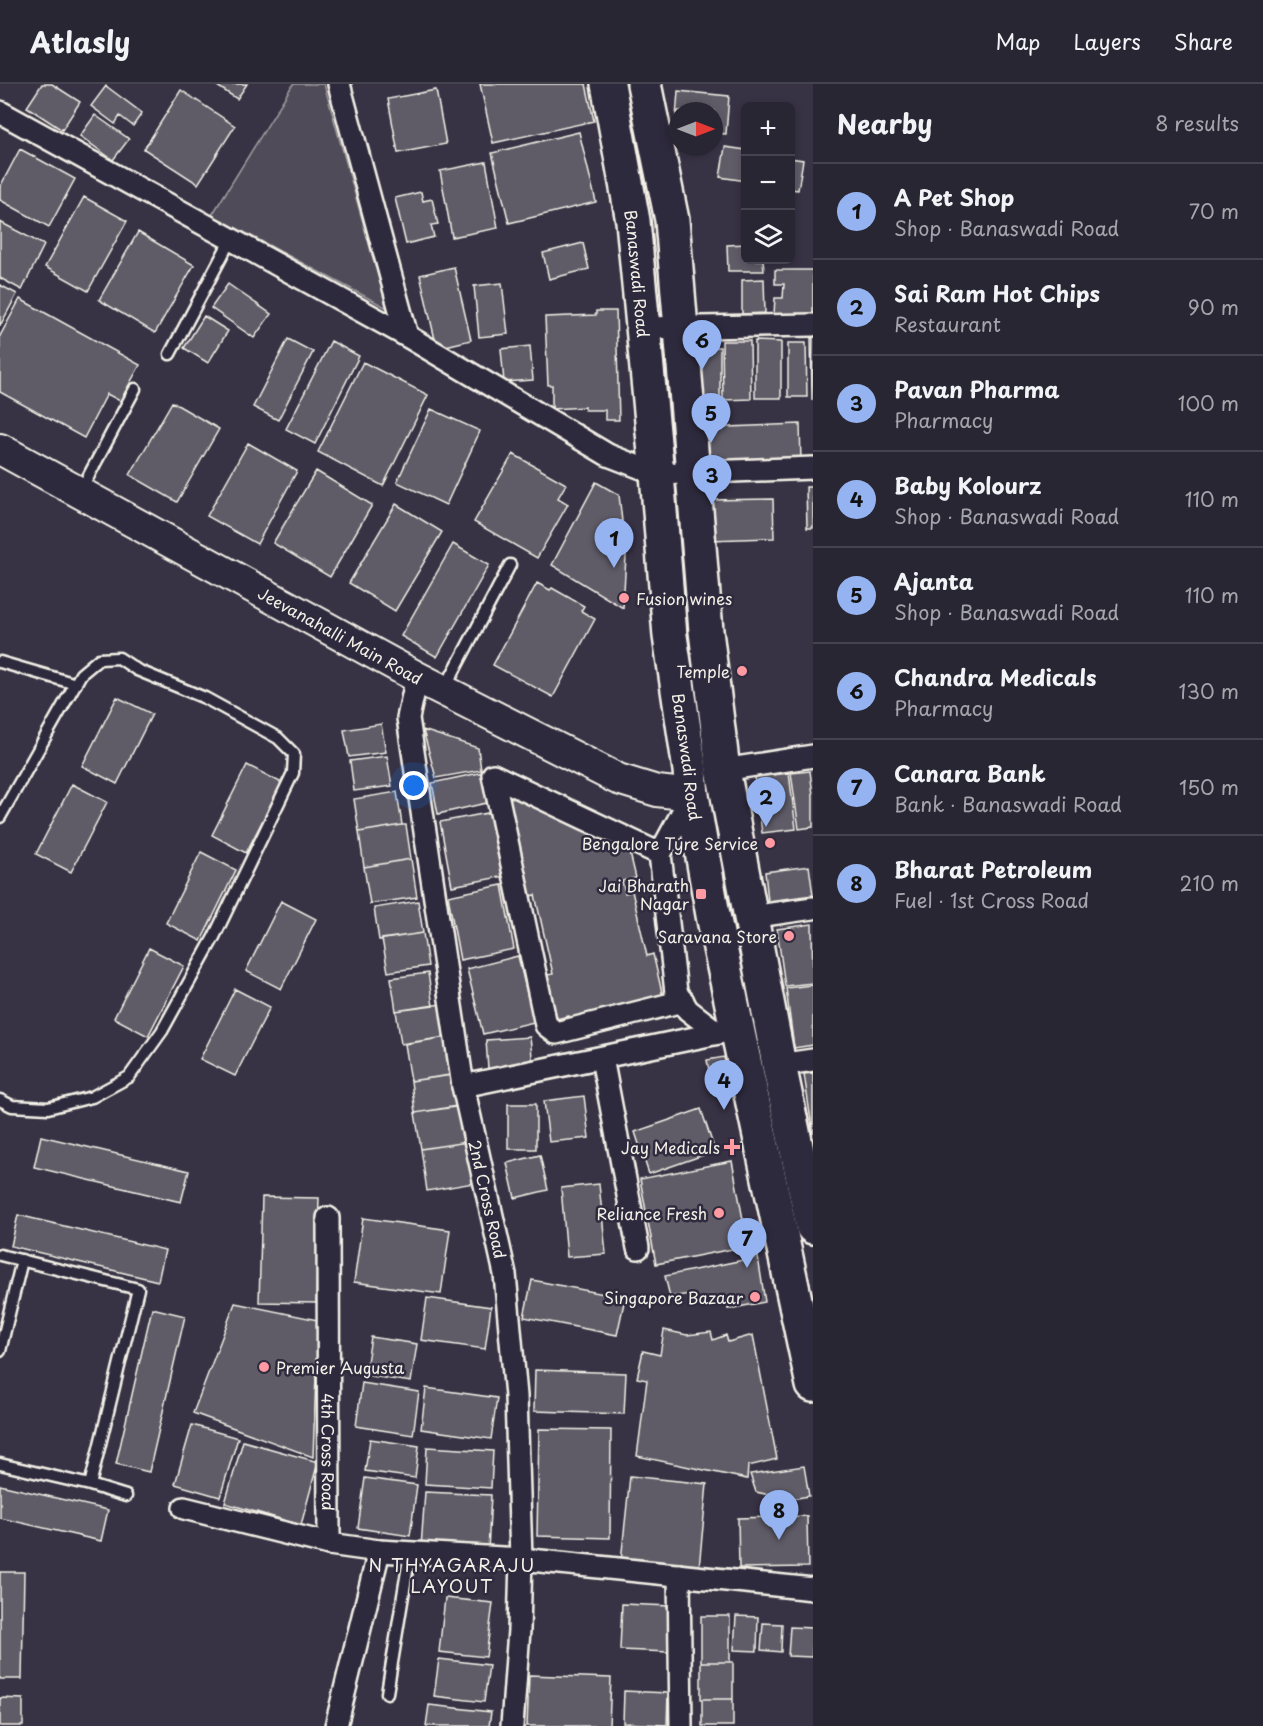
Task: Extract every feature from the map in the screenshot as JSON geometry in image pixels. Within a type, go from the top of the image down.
[{"type":"main road","name":"Banaswadi Road","points":[[608,84],[633,221],[670,636],[692,795],[713,915],[728,1031],[813,1385]]},
{"type":"main road","name":"Banaswadi Road","points":[[644,84],[672,220],[706,631],[723,770],[779,1065],[812,1220]]},
{"type":"street","points":[[339,84],[407,336]]},
{"type":"street","points":[[0,112],[407,336],[608,455],[657,474],[813,468]]},
{"type":"street","points":[[643,328],[813,325]]},
{"type":"street","name":"Jeevanahalli Main Road","points":[[0,449],[417,676],[618,779],[657,791],[692,795]]},
{"type":"street","name":"2nd Cross Road","points":[[417,676],[408,718],[464,1086],[505,1274],[516,1396],[521,1559],[519,1630],[512,1726]]},
{"type":"street","points":[[723,770],[813,756]]},
{"type":"street","points":[[660,854],[493,775],[546,1025],[556,1033],[683,1001]]},
{"type":"street","points":[[692,795],[660,854],[676,992],[688,1010],[728,1031]]},
{"type":"street","points":[[750,917],[813,908]]},
{"type":"street","points":[[464,1086],[728,1031]]},
{"type":"street","points":[[602,1058],[638,1248]]},
{"type":"street","points":[[779,1065],[813,1060]]},
{"type":"street","name":"4th Cross Road","points":[[328,1218],[329,1544]]},
{"type":"street","points":[[184,1508],[329,1544],[379,1551],[521,1559],[813,1589]]},
{"type":"street","points":[[336,1726],[379,1551]]},
{"type":"street","points":[[679,1575],[681,1726]]},
{"type":"lane","points":[[170,354],[231,239]]},
{"type":"lane","points":[[80,492],[135,389]]},
{"type":"lane","points":[[444,690],[510,565]]},
{"type":"lane","points":[[0,817],[81,674],[99,659],[119,658],[137,670],[205,698],[278,738],[294,754],[293,773],[214,937],[162,1031],[129,1077],[92,1097],[48,1108],[12,1106],[0,1100]]},
{"type":"lane","points":[[0,663],[76,684]]},
{"type":"lane","points":[[0,1255],[138,1289],[90,1485]]},
{"type":"lane","points":[[0,1351],[22,1260]]},
{"type":"lane","points":[[0,1464],[90,1485],[126,1496]]},
{"type":"lane","points":[[387,1693],[410,1553]]},
{"type":"shaded area","points":[[293,84],[324,84],[387,308],[212,215]]},
{"type":"building","points":[[42,84],[52,84],[80,102],[62,130],[27,107]]},
{"type":"building","points":[[214,84],[247,84],[237,99]]},
{"type":"building","points":[[480,84],[586,84],[594,121],[493,143]]},
{"type":"building","points":[[106,86],[142,113],[133,126],[120,116],[115,124],[91,106]]},
{"type":"building","points":[[181,90],[235,126],[198,184],[144,149]]},
{"type":"building","points":[[436,90],[446,144],[398,153],[388,99]]},
{"type":"building","points":[[678,91],[729,96],[726,134],[723,134],[723,102],[677,102]]},
{"type":"building","points":[[95,115],[129,139],[113,160],[80,136]]},
{"type":"building","points":[[579,132],[596,202],[509,223],[492,153]]},
{"type":"building","points":[[725,147],[741,149],[741,180],[720,177]]},
{"type":"building","points":[[20,149],[75,179],[49,227],[0,200],[0,187]]},
{"type":"building","points":[[795,159],[803,160],[798,190],[795,190]]},
{"type":"building","points":[[486,162],[498,228],[452,237],[440,171]]},
{"type":"building","points":[[421,192],[423,201],[432,199],[438,224],[431,225],[434,237],[406,244],[395,198]]},
{"type":"building","points":[[84,197],[127,221],[88,291],[45,267]]},
{"type":"building","points":[[0,222],[44,245],[22,290],[0,278]]},
{"type":"building","points":[[138,232],[194,265],[155,333],[99,300]]},
{"type":"building","points":[[583,243],[589,269],[549,279],[543,253]]},
{"type":"building","points":[[741,244],[741,264],[763,264],[764,271],[728,271],[727,245]]},
{"type":"building","points":[[454,267],[471,340],[437,348],[420,275]]},
{"type":"building","points":[[775,270],[813,270],[813,314],[774,314],[775,298],[783,298],[784,284],[775,284]]},
{"type":"building","points":[[764,279],[765,313],[742,314],[742,280]]},
{"type":"building","points":[[502,283],[508,334],[479,337],[474,286]]},
{"type":"building","points":[[228,284],[271,314],[254,338],[211,308]]},
{"type":"building","points":[[0,285],[17,294],[0,326]]},
{"type":"building","points":[[20,299],[140,365],[120,401],[107,394],[84,438],[0,392],[0,336]]},
{"type":"building","points":[[596,311],[616,311],[619,420],[605,420],[605,410],[585,410],[585,407],[552,409],[552,385],[548,385],[545,317],[596,315]]},
{"type":"building","points":[[204,316],[228,331],[208,363],[184,348]]},
{"type":"building","points":[[811,338],[813,338],[812,400]]},
{"type":"building","points":[[288,339],[313,352],[278,420],[253,407]]},
{"type":"building","points":[[331,341],[359,356],[315,444],[286,429]]},
{"type":"building","points":[[722,341],[750,341],[751,399],[723,400]]},
{"type":"building","points":[[755,341],[781,342],[781,398],[755,398]]},
{"type":"building","points":[[788,343],[806,343],[807,397],[788,397]]},
{"type":"building","points":[[530,346],[533,380],[504,382],[501,349]]},
{"type":"building","points":[[699,347],[720,347],[720,405],[699,405]]},
{"type":"building","points":[[363,362],[428,395],[383,486],[318,452]]},
{"type":"building","points":[[172,402],[219,429],[177,502],[130,475]]},
{"type":"building","points":[[431,409],[480,431],[446,505],[397,482]]},
{"type":"building","points":[[800,424],[801,462],[704,466],[703,428]]},
{"type":"building","points":[[248,443],[297,471],[257,544],[207,516]]},
{"type":"building","points":[[513,454],[566,484],[558,498],[568,504],[537,558],[474,522]]},
{"type":"building","points":[[316,471],[372,505],[330,577],[273,543]]},
{"type":"building","points":[[596,482],[619,495],[626,556],[623,608],[552,565]]},
{"type":"building","points":[[806,487],[813,487],[813,528],[807,528]]},
{"type":"building","points":[[773,499],[774,538],[710,540],[708,500]]},
{"type":"building","points":[[396,504],[442,532],[395,611],[349,583]]},
{"type":"building","points":[[453,544],[489,565],[437,657],[401,636]]},
{"type":"building","points":[[537,583],[550,590],[552,588],[584,606],[581,611],[595,619],[553,697],[493,665]]},
{"type":"building","points":[[117,697],[152,714],[117,784],[82,766]]},
{"type":"building","points":[[381,724],[386,752],[349,757],[344,730]]},
{"type":"building","points":[[423,730],[478,748],[481,770],[436,778]]},
{"type":"building","points":[[387,756],[392,786],[354,791],[350,761]]},
{"type":"building","points":[[247,765],[282,783],[246,853],[212,835]]},
{"type":"building","points":[[810,771],[813,827],[799,829],[791,773]]},
{"type":"building","points":[[484,772],[491,802],[438,814],[432,783]]},
{"type":"building","points":[[789,773],[796,829],[762,833],[755,777]]},
{"type":"building","points":[[72,784],[107,802],[71,872],[36,854]]},
{"type":"building","points":[[397,792],[402,825],[359,832],[354,799]]},
{"type":"building","points":[[513,793],[630,853],[636,878],[622,881],[625,893],[632,891],[647,956],[653,954],[664,1001],[571,1022],[569,1016],[552,1020],[542,976],[553,974],[535,895],[525,897],[502,795]]},
{"type":"building","points":[[493,812],[505,876],[452,886],[440,822]]},
{"type":"building","points":[[406,825],[411,859],[364,867],[359,832]]},
{"type":"building","points":[[201,852],[236,870],[201,941],[166,923]]},
{"type":"building","points":[[411,859],[417,897],[370,904],[364,867]]},
{"type":"building","points":[[809,866],[813,895],[768,901],[765,872]]},
{"type":"building","points":[[502,885],[514,949],[460,960],[448,896]]},
{"type":"building","points":[[281,901],[316,919],[281,989],[246,971]]},
{"type":"building","points":[[418,901],[423,933],[379,940],[374,908]]},
{"type":"building","points":[[812,924],[813,983],[785,986],[777,929]]},
{"type":"building","points":[[423,933],[428,966],[388,972],[382,939]]},
{"type":"building","points":[[149,948],[184,966],[148,1036],[114,1018]]},
{"type":"building","points":[[518,956],[534,1022],[483,1034],[467,969]]},
{"type":"building","points":[[428,973],[433,1006],[396,1011],[391,978]]},
{"type":"building","points":[[813,985],[813,1045],[794,1048],[786,988]]},
{"type":"building","points":[[235,989],[270,1007],[235,1076],[200,1059]]},
{"type":"building","points":[[441,1004],[446,1037],[401,1044],[396,1011]]},
{"type":"building","points":[[447,1037],[452,1075],[411,1081],[405,1044]]},
{"type":"building","points":[[530,1037],[533,1066],[488,1069],[486,1040]]},
{"type":"building","points":[[724,1057],[730,1088],[713,1091],[707,1060]]},
{"type":"building","points":[[813,1073],[813,1134],[804,1074]]},
{"type":"building","points":[[456,1074],[461,1106],[415,1113],[411,1081]]},
{"type":"building","points":[[584,1096],[589,1138],[549,1142],[544,1101]]},
{"type":"building","points":[[508,1104],[536,1104],[536,1149],[508,1149]]},
{"type":"building","points":[[462,1105],[467,1142],[421,1149],[415,1113]]},
{"type":"building","points":[[701,1109],[715,1151],[649,1174],[635,1132]]},
{"type":"building","points":[[41,1136],[189,1171],[181,1202],[34,1167]]},
{"type":"building","points":[[467,1142],[474,1183],[427,1191],[421,1149]]},
{"type":"building","points":[[540,1155],[548,1190],[515,1198],[507,1163]]},
{"type":"building","points":[[732,1161],[748,1246],[656,1264],[640,1179]]},
{"type":"building","points":[[599,1184],[606,1254],[567,1257],[561,1188]]},
{"type":"building","points":[[262,1197],[319,1198],[316,1303],[259,1302]]},
{"type":"building","points":[[18,1215],[165,1250],[158,1281],[11,1246]]},
{"type":"building","points":[[363,1218],[450,1230],[441,1294],[354,1282]]},
{"type":"building","points":[[758,1257],[765,1302],[728,1309],[727,1303],[707,1308],[703,1299],[692,1301],[690,1294],[670,1297],[665,1276]]},
{"type":"building","points":[[532,1280],[625,1298],[617,1335],[524,1317]]},
{"type":"building","points":[[427,1298],[491,1307],[485,1349],[421,1340]]},
{"type":"building","name":"Premier Augusta","points":[[235,1303],[318,1320],[313,1457],[193,1413]]},
{"type":"building","points":[[152,1308],[185,1316],[149,1472],[116,1464]]},
{"type":"building","points":[[664,1330],[687,1335],[711,1332],[713,1340],[726,1335],[728,1342],[753,1335],[777,1459],[748,1466],[747,1479],[637,1456],[647,1380],[637,1378],[643,1351],[660,1355]]},
{"type":"building","points":[[371,1337],[417,1344],[411,1382],[365,1375]]},
{"type":"building","points":[[535,1370],[626,1373],[624,1414],[534,1411]]},
{"type":"building","points":[[362,1383],[419,1392],[413,1435],[356,1426]]},
{"type":"building","points":[[426,1388],[497,1398],[491,1439],[421,1429]]},
{"type":"building","points":[[192,1425],[238,1438],[220,1497],[175,1484]]},
{"type":"building","points":[[539,1429],[611,1430],[610,1538],[537,1536]]},
{"type":"building","points":[[370,1439],[419,1446],[415,1478],[365,1471]]},
{"type":"building","points":[[243,1441],[318,1462],[301,1525],[225,1503]]},
{"type":"building","points":[[427,1447],[493,1451],[491,1488],[425,1484]]},
{"type":"building","points":[[804,1466],[809,1496],[787,1500],[785,1494],[774,1496],[756,1492],[750,1474]]},
{"type":"building","points":[[630,1476],[707,1484],[699,1568],[621,1561]]},
{"type":"building","points":[[365,1478],[417,1485],[410,1536],[358,1528]]},
{"type":"building","points":[[0,1485],[108,1510],[101,1541],[0,1518]]},
{"type":"building","points":[[425,1492],[491,1495],[488,1551],[421,1547]]},
{"type":"building","points":[[807,1516],[808,1567],[739,1568],[738,1518]]},
{"type":"building","points":[[0,1572],[24,1572],[22,1679],[0,1679]]},
{"type":"building","points":[[445,1598],[493,1603],[486,1657],[439,1652]]},
{"type":"building","points":[[622,1604],[671,1606],[669,1652],[620,1650]]},
{"type":"building","points":[[701,1616],[730,1616],[730,1662],[701,1662]]},
{"type":"building","points":[[736,1616],[758,1617],[757,1651],[734,1650]]},
{"type":"building","points":[[763,1623],[782,1624],[781,1652],[761,1650]]},
{"type":"building","points":[[790,1627],[813,1628],[812,1657],[788,1656]]},
{"type":"building","points":[[439,1659],[489,1665],[484,1702],[434,1696]]},
{"type":"building","points":[[701,1662],[733,1662],[733,1699],[701,1699]]},
{"type":"building","points":[[529,1675],[611,1678],[609,1726],[527,1726]]},
{"type":"building","points":[[624,1691],[668,1693],[667,1726],[623,1723]]},
{"type":"building","points":[[0,1698],[23,1699],[23,1726],[0,1726]]},
{"type":"building","points":[[702,1699],[733,1699],[733,1726],[702,1726]]},
{"type":"building","points":[[429,1705],[491,1712],[489,1726],[426,1726]]},
{"type":"building","points":[[623,1723],[666,1725],[666,1726],[623,1726]]},
{"type":"place","name":"Chandra Medicals","points":[[702,370]]},
{"type":"place","name":"Ajanta","points":[[711,443]]},
{"type":"place","name":"Pavan Pharma","points":[[712,505]]},
{"type":"place","name":"A Pet Shop","points":[[614,568]]},
{"type":"place","name":"Fusion wines","points":[[624,598]]},
{"type":"place","name":"Temple","points":[[742,671]]},
{"type":"place","name":"Sai Ram Hot Chips","points":[[766,827]]},
{"type":"place","name":"Bengalore Tyre Service","points":[[770,843]]},
{"type":"place","name":"Jai Bharath Nagar","points":[[701,894]]},
{"type":"place","name":"Saravana Store","points":[[789,936]]},
{"type":"place","name":"Baby Kolourz","points":[[724,1110]]},
{"type":"place","name":"Jay Medicals","points":[[732,1147]]},
{"type":"place","name":"Reliance Fresh","points":[[719,1213]]},
{"type":"place","name":"Canara Bank","points":[[747,1268]]},
{"type":"place","name":"Singapore Bazaar","points":[[755,1297]]},
{"type":"place","name":"Premier Augusta","points":[[264,1367]]},
{"type":"place","name":"Bharat Petroleum","points":[[779,1540]]},
{"type":"district","name":"N THYAGARAJU LAYOUT","points":[[452,1574]]}]
